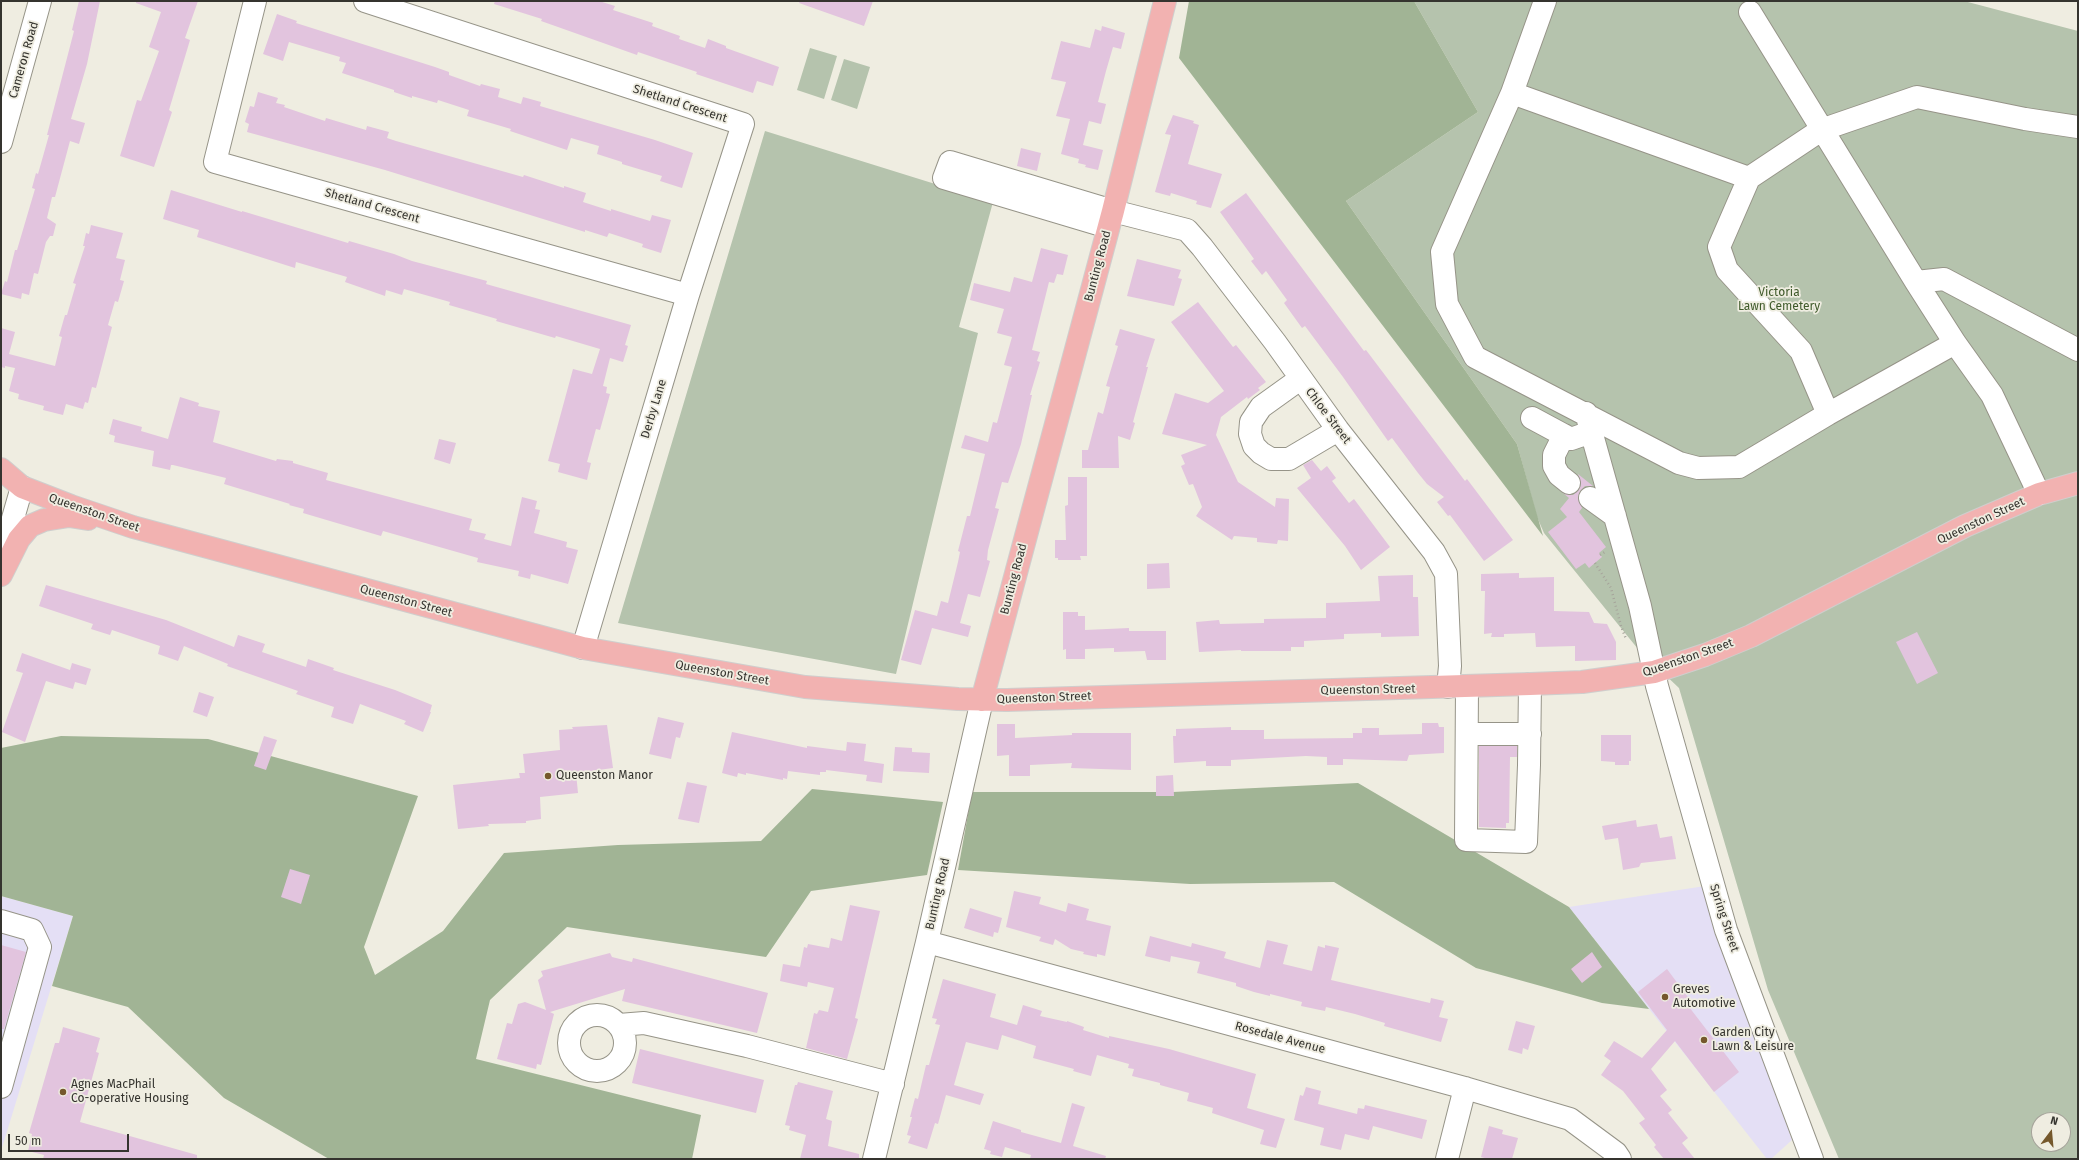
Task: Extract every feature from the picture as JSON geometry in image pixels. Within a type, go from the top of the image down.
[{"type":"main road","name":"Bunting Road","points":[[982,700],[1111,219],[1165,1]]},
{"type":"main road","name":"Queenston Street","points":[[1,469],[22,487],[72,506],[133,526],[583,648],[805,687],[982,700],[1458,687],[1582,682],[1654,672],[1705,655],[1751,636],[1965,526],[2039,494],[2078,483]]},
{"type":"main road","points":[[1,575],[19,539],[30,526],[44,520],[69,516],[133,526]]},
{"type":"street","name":"Cameron Road","points":[[1,142],[40,1]]},
{"type":"street","name":"Shetland Crescent","points":[[255,1],[215,162],[688,295]]},
{"type":"street","name":"Shetland Crescent","points":[[365,1],[743,124],[728,170]]},
{"type":"street","points":[[1545,1],[1512,93],[1442,252],[1447,304],[1475,357],[1589,423],[1679,463],[1698,468],[1739,467],[1828,414],[1955,343]]},
{"type":"street","points":[[1750,12],[1821,130],[1916,282],[1955,343],[1992,395],[2039,494]]},
{"type":"street","points":[[1512,93],[1749,178]]},
{"type":"street","points":[[1828,414],[1801,351],[1727,270],[1721,253],[1719,247],[1749,178],[1821,130],[1917,97],[2025,119],[2078,127]]},
{"type":"street","points":[[950,162],[1111,219],[944,178],[950,162]]},
{"type":"street","name":"Derby Lane","points":[[583,648],[688,295],[728,170]]},
{"type":"street","name":"Chloe Street","points":[[1111,219],[1187,230],[1202,247],[1270,336],[1338,430],[1434,552],[1446,574],[1450,666],[1458,687],[1467,734],[1466,840],[1526,842],[1530,734]]},
{"type":"street","points":[[1916,282],[1944,279],[2078,350]]},
{"type":"street","points":[[1300,379],[1261,407],[1251,422],[1250,434],[1254,446],[1261,453],[1271,459],[1289,459],[1338,430]]},
{"type":"street","points":[[1532,418],[1571,439],[1589,423]]},
{"type":"street","name":"Spring Street","points":[[1589,423],[1640,606],[1654,672],[1726,930],[1812,1159]]},
{"type":"street","points":[[1564,435],[1554,455],[1554,466],[1559,476],[1569,483]]},
{"type":"street","points":[[1,560],[22,487]]},
{"type":"street","points":[[1590,498],[1615,516]]},
{"type":"street","points":[[1467,734],[1530,734],[1530,684]]},
{"type":"street","name":"Bunting Road","points":[[874,1159],[927,942],[982,700]]},
{"type":"street","points":[[1,921],[32,930],[40,947],[1,1087]]},
{"type":"street","name":"Rosedale Avenue","points":[[927,942],[1465,1088],[1570,1119],[1616,1153],[1620,1159]]},
{"type":"street","points":[[619,1026],[644,1023],[747,1046],[893,1084]]},
{"type":"street","points":[[1447,1159],[1465,1088]]},
{"type":"path","points":[[1595,563],[1611,588],[1628,644]]},
{"type":"shaded area","points":[[1705,886],[1792,1140],[1771,1159],[1767,1159],[1569,907]]},
{"type":"shaded area","points":[[1,896],[73,916],[1,1151]]},
{"type":"green space","points":[[1189,1],[1414,1],[1478,112],[1346,201],[1517,444],[1543,536],[1179,58]]},
{"type":"green space","name":"Victoria Lawn Cemetery","points":[[1414,1],[1964,1],[2078,31],[2078,1159],[1839,1159],[1768,990],[1679,688],[1638,649],[1544,533],[1537,517],[1517,444],[1346,201],[1478,112]]},
{"type":"green space","points":[[810,48],[837,56],[824,99],[797,90]]},
{"type":"green space","points":[[844,59],[870,67],[857,109],[831,100]]},
{"type":"green space","points":[[765,131],[993,202],[959,327],[978,333],[896,674],[618,623]]},
{"type":"green space","points":[[61,736],[208,739],[418,796],[364,947],[375,975],[443,931],[504,853],[618,845],[761,841],[812,789],[943,802],[927,875],[811,891],[766,957],[567,927],[490,1000],[476,1059],[701,1115],[692,1159],[329,1159],[224,1098],[128,1007],[52,986],[73,916],[1,896],[1,748]]},
{"type":"green space","points":[[1358,783],[1569,907],[1649,1009],[1602,1003],[1476,968],[1334,882],[1190,884],[958,870],[972,792],[1173,792]]},
{"type":"building","points":[[79,1],[100,1],[87,64],[71,119],[85,123],[79,144],[70,141],[55,197],[52,197],[47,218],[56,224],[53,236],[50,236],[46,242],[38,274],[34,273],[29,295],[22,293],[21,299],[1,294],[5,281],[7,282],[15,250],[17,250],[35,189],[32,188],[36,173],[38,174],[49,135],[47,135],[74,31],[72,30]]},
{"type":"building","points":[[136,1],[198,1],[185,38],[190,40],[169,110],[172,112],[154,167],[120,156],[137,100],[141,101],[159,51],[149,47],[161,12],[136,3]]},
{"type":"building","points":[[495,1],[599,1],[615,6],[613,10],[653,23],[652,26],[680,36],[679,39],[705,48],[708,39],[726,46],[726,48],[779,67],[773,86],[757,81],[753,93],[696,74],[697,72],[638,52],[637,55],[541,21],[542,19],[494,4]]},
{"type":"building","points":[[800,1],[873,1],[864,26],[799,3]]},
{"type":"building","points":[[277,14],[297,21],[296,23],[435,67],[449,72],[449,75],[480,86],[481,84],[500,89],[498,97],[521,104],[523,97],[541,102],[540,106],[655,140],[693,153],[682,188],[660,181],[662,176],[622,164],[622,162],[597,154],[599,146],[571,138],[567,150],[510,131],[511,129],[467,116],[469,110],[438,100],[437,103],[412,96],[412,98],[394,92],[394,90],[342,73],[346,63],[339,61],[340,57],[289,42],[283,61],[263,54]]},
{"type":"building","points":[[1102,26],[1125,33],[1121,49],[1113,47],[1106,71],[1098,102],[1106,104],[1101,124],[1089,121],[1083,145],[1103,150],[1098,170],[1085,167],[1086,165],[1078,163],[1079,159],[1061,154],[1070,119],[1056,116],[1066,82],[1051,79],[1061,41],[1090,48],[1095,29],[1101,31]]},
{"type":"building","points":[[258,92],[278,98],[276,103],[285,105],[284,107],[325,121],[326,118],[366,130],[367,126],[389,132],[387,138],[396,141],[586,193],[583,202],[611,211],[611,209],[650,221],[652,215],[671,220],[661,253],[642,247],[643,244],[609,233],[607,237],[585,230],[585,232],[385,170],[247,132],[249,124],[245,122],[250,106],[254,107]]},
{"type":"building","points":[[1173,115],[1194,121],[1193,123],[1199,125],[1188,164],[1222,174],[1211,208],[1196,204],[1197,201],[1171,193],[1170,196],[1155,192],[1171,135],[1165,134]]},
{"type":"building","points":[[1021,148],[1041,153],[1037,171],[1017,166]]},
{"type":"building","points":[[171,190],[348,243],[349,241],[394,254],[412,261],[487,281],[486,284],[631,325],[625,345],[628,346],[623,362],[610,358],[603,386],[607,387],[606,393],[610,394],[600,430],[596,429],[587,462],[591,463],[587,480],[558,472],[560,464],[548,461],[573,369],[592,374],[600,349],[496,321],[497,319],[449,305],[450,302],[404,289],[402,295],[386,290],[385,296],[345,282],[347,277],[296,262],[295,268],[197,237],[199,230],[163,219]]},
{"type":"building","points":[[1246,193],[1364,351],[1366,350],[1465,481],[1467,479],[1513,540],[1484,561],[1450,515],[1448,516],[1437,502],[1444,497],[1427,484],[1392,438],[1388,441],[1305,326],[1302,328],[1284,303],[1287,300],[1266,271],[1262,275],[1251,261],[1254,259],[1220,212]]},
{"type":"building","points":[[91,225],[123,233],[116,258],[125,260],[120,280],[124,281],[118,302],[115,301],[108,325],[112,327],[96,388],[92,387],[88,403],[85,402],[83,409],[66,404],[63,415],[43,410],[44,406],[18,399],[19,394],[9,391],[15,368],[5,366],[5,368],[1,367],[1,328],[15,332],[9,354],[55,366],[62,337],[59,336],[76,284],[73,283],[85,246],[83,246],[86,233],[89,234]]},
{"type":"building","points":[[1041,248],[1068,255],[1063,275],[1057,274],[1054,283],[1049,282],[1032,350],[1040,352],[1037,361],[1040,362],[1030,395],[1032,395],[1021,444],[1008,483],[1002,482],[995,508],[999,509],[988,550],[987,560],[990,561],[980,597],[968,594],[960,623],[971,626],[968,637],[932,628],[921,665],[901,660],[915,610],[937,616],[941,601],[948,603],[960,552],[958,551],[967,516],[970,516],[985,454],[961,448],[965,435],[988,442],[993,422],[997,423],[1012,367],[1004,365],[1012,337],[997,333],[1004,309],[970,300],[974,283],[1010,292],[1014,277],[1032,282]]},
{"type":"building","points":[[1137,259],[1181,270],[1178,278],[1182,279],[1174,306],[1127,296]]},
{"type":"building","points":[[1198,302],[1233,347],[1236,345],[1266,382],[1258,388],[1260,390],[1248,399],[1247,397],[1221,417],[1216,435],[1238,482],[1275,507],[1276,498],[1289,499],[1288,541],[1278,540],[1277,544],[1257,542],[1257,538],[1234,536],[1232,540],[1196,516],[1202,507],[1193,484],[1189,485],[1181,466],[1185,464],[1181,455],[1207,445],[1162,434],[1175,393],[1208,403],[1224,391],[1171,322]]},
{"type":"building","points":[[1120,329],[1155,339],[1146,367],[1148,367],[1133,422],[1135,423],[1130,440],[1118,436],[1119,468],[1082,468],[1082,450],[1088,450],[1098,412],[1103,414],[1110,387],[1106,386],[1118,346],[1115,345]]},
{"type":"building","points":[[180,397],[199,403],[198,406],[220,411],[213,442],[276,461],[277,459],[293,461],[293,463],[328,473],[326,480],[472,519],[469,530],[486,534],[484,539],[511,546],[522,497],[537,501],[535,509],[540,510],[534,533],[567,542],[566,547],[578,550],[568,584],[531,574],[530,579],[518,576],[519,571],[477,562],[478,558],[383,531],[381,536],[303,513],[304,509],[224,484],[226,478],[173,465],[171,465],[170,470],[152,466],[154,451],[114,442],[115,436],[109,434],[113,419],[142,427],[141,431],[168,439]]},
{"type":"building","points":[[439,439],[456,443],[450,464],[434,459]]},
{"type":"building","points":[[1312,460],[1321,471],[1327,466],[1336,478],[1332,481],[1349,503],[1354,499],[1390,547],[1361,570],[1345,546],[1297,488],[1311,478],[1303,465]]},
{"type":"building","points":[[1578,474],[1593,486],[1585,486],[1580,491],[1578,497],[1582,508],[1579,512],[1606,547],[1599,553],[1602,557],[1589,568],[1585,563],[1576,569],[1548,532],[1567,517],[1560,509],[1569,498],[1563,493],[1573,495],[1579,490],[1581,484]]},
{"type":"building","points":[[1068,477],[1087,477],[1087,556],[1080,556],[1081,560],[1058,560],[1058,558],[1055,558],[1055,540],[1066,540],[1065,506],[1068,505]]},
{"type":"building","points":[[1169,563],[1170,588],[1147,589],[1147,564]]},
{"type":"building","points":[[1519,573],[1519,578],[1554,577],[1554,611],[1589,612],[1594,623],[1607,624],[1616,642],[1616,660],[1575,661],[1575,646],[1536,647],[1535,633],[1504,634],[1504,637],[1491,637],[1492,633],[1484,634],[1485,591],[1481,591],[1481,574]]},
{"type":"building","points":[[1413,575],[1413,597],[1418,597],[1419,636],[1381,637],[1381,633],[1344,634],[1344,639],[1304,641],[1304,647],[1291,647],[1291,651],[1241,650],[1199,652],[1196,622],[1219,620],[1220,624],[1264,623],[1264,619],[1326,618],[1326,603],[1380,601],[1378,576]]},
{"type":"building","points":[[46,585],[166,620],[234,647],[238,635],[265,644],[262,652],[306,667],[308,659],[334,668],[333,670],[395,690],[432,705],[431,712],[423,732],[404,724],[406,721],[360,704],[353,724],[331,717],[334,707],[296,694],[298,691],[227,666],[228,664],[184,646],[178,661],[158,654],[160,646],[112,630],[110,635],[91,629],[93,624],[39,606]]},
{"type":"building","points":[[1063,612],[1078,612],[1078,616],[1085,616],[1085,630],[1129,628],[1129,631],[1166,631],[1166,660],[1147,660],[1145,651],[1114,652],[1114,648],[1085,649],[1085,659],[1066,659],[1066,649],[1063,650]]},
{"type":"building","points":[[1917,632],[1938,673],[1917,684],[1896,642]]},
{"type":"building","points":[[22,653],[70,670],[72,663],[91,669],[86,685],[75,682],[73,689],[46,681],[25,742],[2,732],[23,673],[16,671]]},
{"type":"building","points":[[199,692],[214,697],[207,717],[193,712]]},
{"type":"building","points":[[658,717],[684,723],[680,738],[676,737],[671,759],[649,754]]},
{"type":"building","points":[[1422,723],[1438,723],[1439,727],[1444,727],[1444,753],[1409,755],[1407,761],[1343,759],[1343,765],[1327,765],[1327,757],[1306,756],[1231,760],[1231,766],[1206,766],[1206,761],[1174,763],[1173,736],[1176,736],[1176,729],[1231,727],[1231,730],[1264,730],[1264,739],[1353,738],[1353,733],[1362,733],[1362,728],[1379,728],[1379,735],[1422,734]]},
{"type":"building","points":[[997,724],[1015,724],[1015,738],[1072,735],[1072,733],[1131,733],[1131,770],[1071,768],[1072,763],[1030,765],[1030,776],[1009,776],[1009,755],[997,756]]},
{"type":"building","name":"Queenston Manor","points":[[607,725],[613,768],[576,773],[578,793],[540,797],[541,819],[526,821],[526,823],[488,824],[489,826],[458,829],[453,785],[520,778],[519,773],[525,773],[523,754],[560,750],[559,730],[573,729],[572,727]]},
{"type":"building","points":[[732,732],[807,748],[807,746],[846,751],[847,742],[866,744],[864,761],[884,764],[882,783],[866,781],[867,775],[826,770],[826,772],[820,772],[820,775],[788,771],[787,779],[783,778],[783,780],[746,773],[746,775],[738,773],[737,777],[722,773]]},
{"type":"building","points":[[1601,735],[1631,735],[1631,761],[1629,761],[1629,765],[1615,765],[1615,762],[1601,761]]},
{"type":"building","points":[[264,736],[277,740],[266,770],[254,766]]},
{"type":"building","points":[[1479,746],[1517,746],[1517,757],[1510,757],[1509,823],[1506,823],[1506,828],[1479,827]]},
{"type":"building","points":[[895,747],[912,748],[912,752],[930,753],[929,773],[893,771]]},
{"type":"building","points":[[1173,775],[1174,796],[1156,796],[1156,776]]},
{"type":"building","points":[[687,782],[707,786],[699,823],[678,819]]},
{"type":"building","points":[[1636,820],[1637,827],[1657,824],[1660,838],[1672,836],[1676,859],[1641,863],[1639,867],[1623,870],[1618,838],[1605,840],[1602,826]]},
{"type":"building","points":[[290,869],[310,875],[301,904],[281,897]]},
{"type":"building","points":[[1014,891],[1041,897],[1039,904],[1066,912],[1068,903],[1089,909],[1086,920],[1111,926],[1105,956],[1097,954],[1097,957],[1083,954],[1084,952],[1071,949],[1055,939],[1053,945],[1039,941],[1041,937],[1006,927]]},
{"type":"building","points":[[850,905],[880,911],[855,1018],[858,1019],[847,1059],[806,1048],[814,1013],[817,1014],[819,1010],[828,1012],[834,988],[808,982],[807,987],[780,981],[783,964],[800,967],[804,947],[807,948],[808,944],[829,948],[831,938],[842,941]]},
{"type":"building","points":[[970,908],[1002,918],[998,933],[994,932],[993,937],[964,928]]},
{"type":"building","points":[[1150,936],[1191,947],[1192,943],[1226,952],[1224,958],[1260,968],[1267,940],[1288,945],[1283,964],[1312,971],[1318,946],[1325,948],[1325,945],[1339,948],[1331,980],[1430,1003],[1431,998],[1444,1001],[1439,1017],[1448,1019],[1441,1042],[1384,1026],[1385,1023],[1355,1014],[1326,1007],[1325,1011],[1301,1006],[1302,1002],[1270,994],[1270,996],[1254,992],[1236,986],[1236,983],[1197,973],[1200,962],[1171,956],[1170,962],[1145,956]]},
{"type":"building","points":[[1,945],[26,952],[4,1029],[1,1029]]},
{"type":"building","points":[[1592,952],[1602,967],[1582,983],[1571,969]]},
{"type":"building","points":[[610,953],[612,957],[632,962],[633,958],[768,993],[757,1033],[622,1001],[625,989],[550,1012],[554,1014],[541,1065],[537,1064],[536,1069],[497,1059],[507,1023],[512,1024],[518,1004],[525,1002],[546,1010],[538,980],[543,976],[541,971]]},
{"type":"building","points":[[1667,969],[1690,1000],[1686,1003],[1739,1072],[1714,1092],[1675,1041],[1651,1069],[1667,1090],[1660,1096],[1672,1110],[1668,1113],[1688,1138],[1682,1143],[1695,1159],[1664,1159],[1654,1147],[1656,1145],[1639,1123],[1645,1119],[1623,1091],[1601,1075],[1611,1061],[1604,1056],[1614,1041],[1642,1058],[1667,1030],[1638,992]]},
{"type":"building","points":[[943,979],[996,994],[990,1017],[1017,1025],[1023,1005],[1042,1011],[1040,1016],[1067,1021],[1084,1027],[1083,1030],[1109,1038],[1109,1036],[1169,1049],[1256,1074],[1247,1108],[1285,1119],[1276,1148],[1260,1144],[1264,1130],[1212,1113],[1213,1108],[1187,1101],[1189,1093],[1160,1085],[1160,1083],[1132,1076],[1134,1069],[1128,1068],[1129,1064],[1097,1055],[1091,1076],[1073,1071],[1074,1069],[1033,1058],[1036,1046],[1002,1035],[998,1050],[966,1042],[954,1085],[984,1094],[980,1105],[946,1095],[938,1124],[935,1123],[927,1149],[908,1143],[911,1136],[907,1135],[915,1098],[918,1099],[926,1065],[929,1065],[940,1025],[935,1024],[937,1019],[932,1018]]},
{"type":"building","points":[[1516,1021],[1535,1026],[1528,1050],[1523,1048],[1522,1054],[1508,1050]]},
{"type":"building","name":"Agnes MacPhail Co-operative Housing","points":[[63,1027],[100,1038],[96,1052],[99,1053],[80,1122],[197,1155],[197,1159],[43,1159],[44,1155],[28,1151],[32,1134],[29,1133],[55,1043],[59,1043]]},
{"type":"building","points":[[640,1049],[764,1080],[756,1113],[632,1083]]},
{"type":"building","points":[[798,1082],[833,1091],[826,1119],[832,1121],[828,1146],[859,1154],[859,1159],[800,1159],[806,1135],[789,1130],[790,1126],[785,1125],[795,1085],[797,1085]]},
{"type":"building","points":[[1306,1087],[1321,1091],[1318,1104],[1357,1114],[1358,1108],[1364,1109],[1365,1105],[1427,1120],[1422,1139],[1373,1126],[1369,1140],[1345,1134],[1341,1150],[1320,1145],[1324,1128],[1294,1120],[1300,1095],[1303,1096]]},
{"type":"building","points":[[1072,1103],[1085,1107],[1073,1146],[1106,1156],[1105,1159],[1030,1159],[1031,1155],[1005,1147],[1002,1157],[990,1154],[991,1151],[984,1149],[993,1121],[1021,1130],[1021,1132],[1061,1143]]},
{"type":"building","points":[[1489,1126],[1503,1130],[1502,1134],[1518,1138],[1512,1159],[1488,1159],[1481,1157]]},
{"type":"place","name":"Queenston Manor","points":[[548,776]]},
{"type":"place","name":"Greves Automotive","points":[[1665,997]]},
{"type":"place","name":"Garden City Lawn & Leisure","points":[[1704,1040]]},
{"type":"place","name":"Agnes MacPhail Co-operative Housing","points":[[63,1092]]}]
